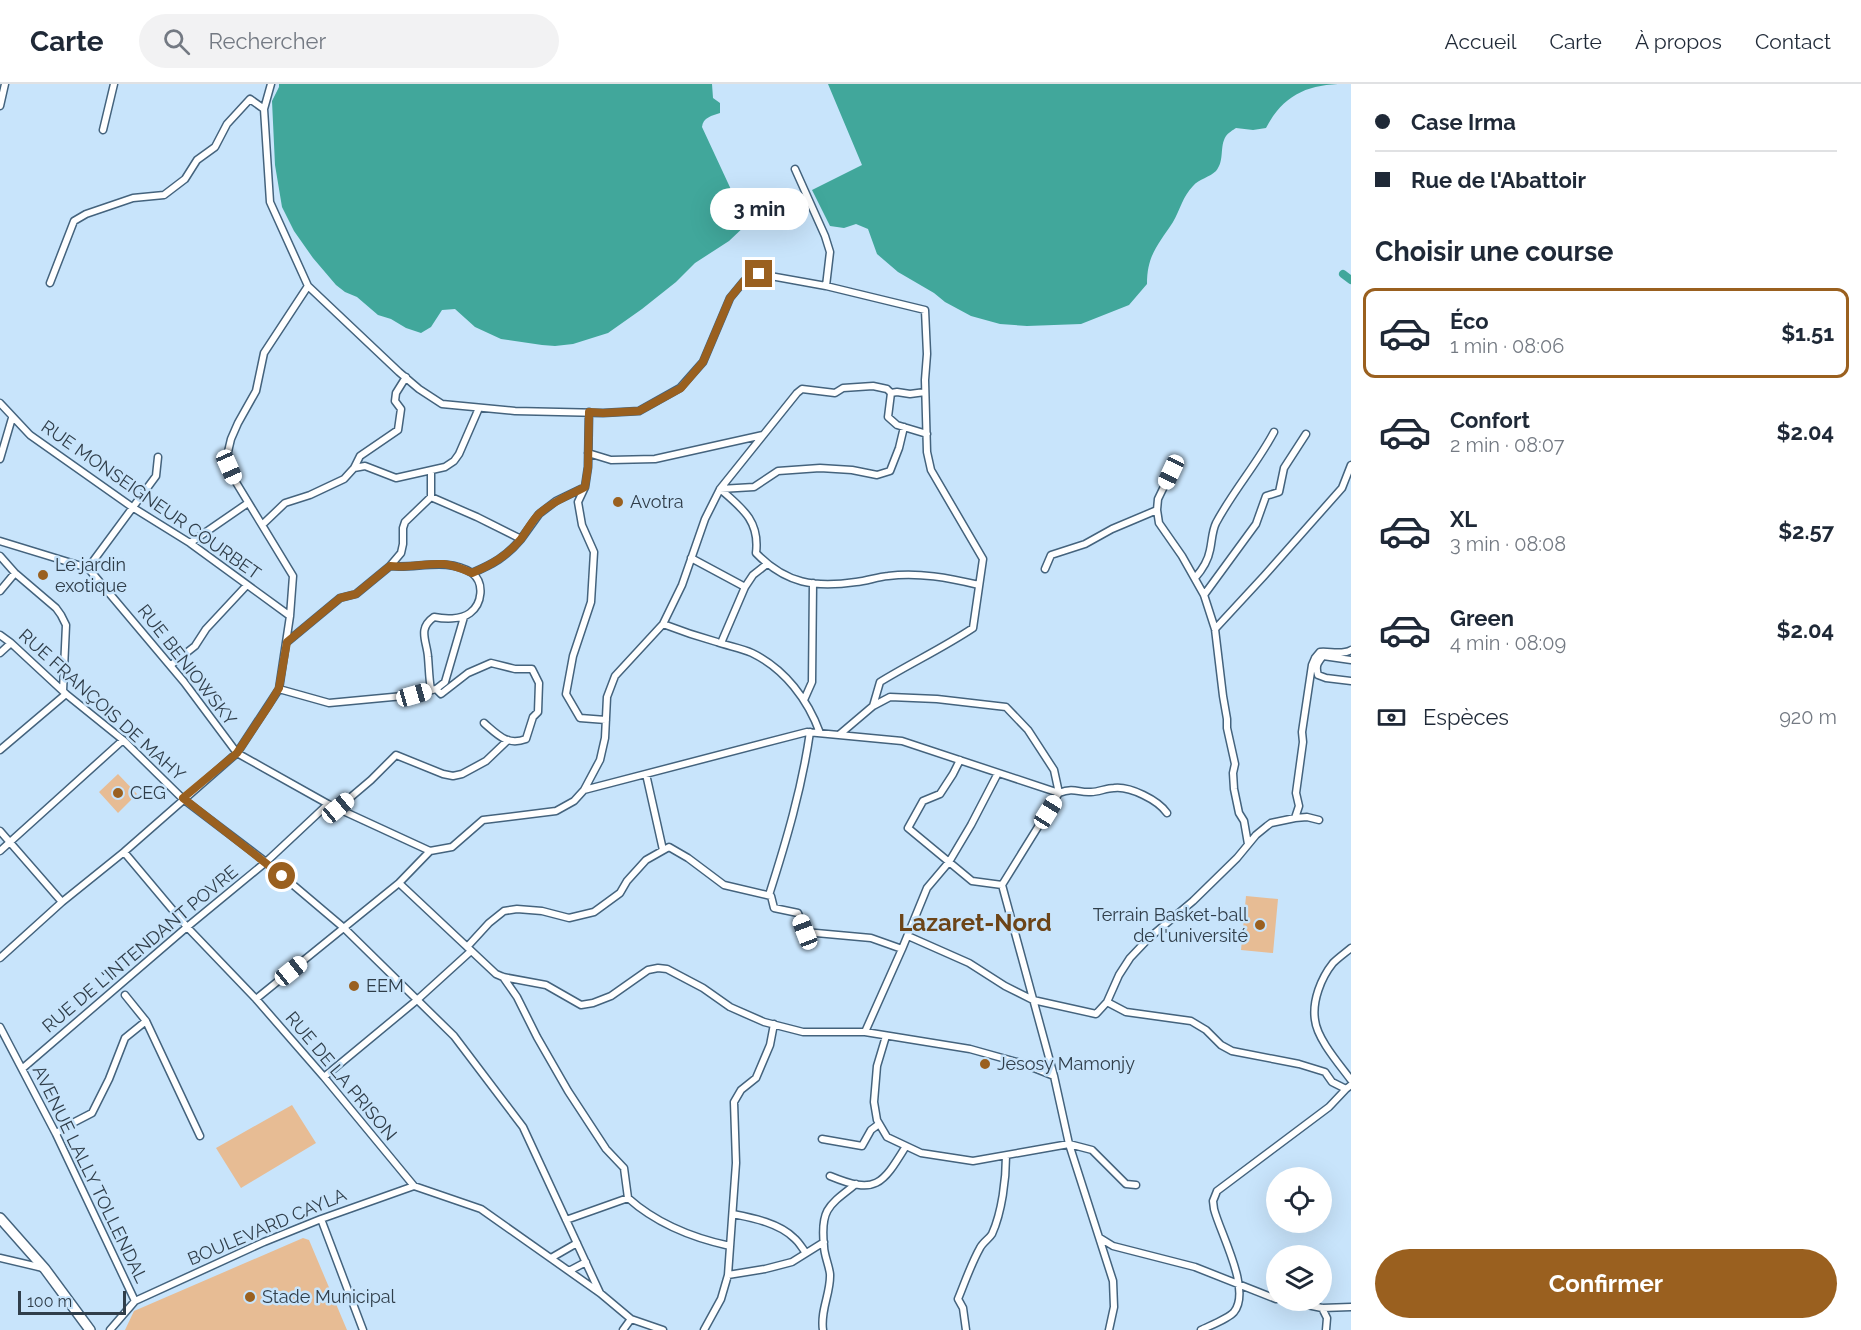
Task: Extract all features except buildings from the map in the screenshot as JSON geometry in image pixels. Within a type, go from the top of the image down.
[{"type":"main road","points":[[0,1218],[45,1269],[90,1330]]},
{"type":"street","points":[[0,106],[5,84]]},
{"type":"street","points":[[103,130],[114,84]]},
{"type":"street","points":[[271,84],[264,109],[270,202],[308,286],[406,377],[442,404],[515,411],[603,413],[639,411],[681,388],[703,362],[730,298],[744,281],[759,274],[826,286],[925,310],[927,452],[931,470],[983,559],[973,628],[880,682],[873,706]]},
{"type":"street","points":[[50,283],[74,221],[86,214],[133,198],[164,195],[184,178],[197,159],[215,147],[227,124],[250,99],[264,109]]},
{"type":"street","points":[[795,169],[830,252],[826,286]]},
{"type":"street","points":[[0,958],[237,753],[279,688],[287,642],[293,576],[248,502],[229,467],[227,456],[231,439],[256,391],[264,353],[308,286]]},
{"type":"street","points":[[262,525],[285,503],[310,495],[344,479],[354,468],[360,456],[398,430],[401,409],[395,401],[396,393],[406,377]]},
{"type":"street","points":[[256,999],[399,883],[430,850],[452,847],[483,820],[556,811],[574,801],[584,790],[600,760],[605,738],[607,697],[615,676],[663,624],[682,585],[705,519],[720,489],[802,389],[835,393],[843,388],[873,386],[887,389],[891,393]]},
{"type":"street","points":[[891,393],[925,392]]},
{"type":"street","points":[[891,393],[888,417],[903,427],[927,434]]},
{"type":"street","name":"RUE MONSEIGNEUR COURBET","points":[[0,403],[30,435],[132,507],[190,543],[290,616]]},
{"type":"street","points":[[354,468],[365,466],[396,478],[445,467],[454,461],[467,439],[479,408]]},
{"type":"street","points":[[589,412],[588,467],[585,487],[579,502],[582,525],[594,552],[591,602],[573,656],[566,694],[580,718],[606,720]]},
{"type":"street","points":[[0,459],[12,418]]},
{"type":"street","points":[[720,489],[754,487],[778,471],[820,468],[852,470],[877,475],[890,471],[899,448],[903,427]]},
{"type":"street","points":[[1195,578],[1210,553],[1214,526],[1257,462],[1274,432]]},
{"type":"street","points":[[1204,595],[1256,524],[1266,496],[1278,492],[1284,468],[1306,434]]},
{"type":"street","points":[[588,453],[611,460],[655,459],[763,435]]},
{"type":"street","points":[[0,541],[88,568],[156,476],[158,457]]},
{"type":"street","points":[[1215,629],[1342,488],[1351,465]]},
{"type":"street","points":[[287,642],[340,598],[356,594],[390,566],[401,553],[402,528],[405,522],[430,497],[431,471]]},
{"type":"street","points":[[1171,472],[1158,499],[1159,523],[1204,595],[1215,629],[1227,728],[1235,764],[1234,789],[1248,844]]},
{"type":"street","points":[[472,573],[503,558],[521,539],[539,514],[556,501],[585,487]]},
{"type":"street","points":[[720,489],[751,519],[758,541],[756,553],[767,564],[796,581],[822,585],[854,583],[889,576],[937,575],[979,585]]},
{"type":"street","points":[[430,497],[521,539]]},
{"type":"street","points":[[190,543],[248,502]]},
{"type":"street","points":[[1045,569],[1051,555],[1085,544],[1112,529],[1157,510]]},
{"type":"street","points":[[0,556],[15,573],[56,608],[66,625],[65,693],[0,750]]},
{"type":"street","points":[[691,558],[745,587]]},
{"type":"street","points":[[721,644],[745,587],[753,575],[767,564]]},
{"type":"street","points":[[390,566],[403,568],[451,565],[472,573],[481,586],[480,596],[472,612],[464,617],[442,619],[434,617],[428,621],[424,642],[429,657],[428,669],[433,690]]},
{"type":"street","name":"RUE BENIOWSKY","points":[[88,568],[171,665],[237,753],[328,804],[430,850]]},
{"type":"street","points":[[0,591],[15,573]]},
{"type":"street","points":[[804,700],[812,682],[813,583]]},
{"type":"street","points":[[171,665],[195,646],[206,629],[247,585]]},
{"type":"street","points":[[279,688],[329,703],[414,695],[433,690],[445,682],[464,617]]},
{"type":"street","points":[[663,624],[751,652],[771,664],[791,683],[804,700],[814,715],[820,733]]},
{"type":"street","name":"RUE FRANÇOIS DE MAHY","points":[[0,635],[65,693],[123,740],[183,798],[266,862],[344,928],[454,1035],[523,1127],[600,1293]]},
{"type":"street","points":[[0,653],[11,643]]},
{"type":"street","points":[[1295,818],[1299,806],[1296,793],[1312,665],[1320,652],[1347,653],[1351,650]]},
{"type":"street","points":[[1351,660],[1323,656],[1317,664],[1318,675],[1351,681]]},
{"type":"street","points":[[433,690],[441,694],[468,673],[491,663],[515,669],[532,669],[540,683],[538,712],[533,717],[526,739],[517,742],[502,739],[484,723]]},
{"type":"street","points":[[840,734],[873,706],[890,697],[937,699],[1006,707],[1028,730],[1054,770],[1059,794]]},
{"type":"street","points":[[584,790],[810,732],[902,741],[1059,794]]},
{"type":"street","points":[[769,895],[790,827],[803,775],[810,732]]},
{"type":"street","points":[[0,851],[123,740]]},
{"type":"street","points":[[338,808],[396,755],[453,776],[462,774],[486,761],[508,740]]},
{"type":"street","points":[[960,760],[940,794],[923,801],[908,828],[972,881],[1002,885]]},
{"type":"street","points":[[865,1032],[927,888],[949,862],[998,773]]},
{"type":"street","points":[[646,774],[663,850]]},
{"type":"street","points":[[1109,1330],[1114,1307],[1113,1281],[1069,1144],[1054,1076],[1002,885],[1059,794],[1068,790],[1090,793],[1101,789],[1123,788],[1162,805],[1167,813]]},
{"type":"street","name":"RUE DE L'INTENDANT POVRE","points":[[22,1068],[266,862],[328,804]]},
{"type":"street","points":[[908,936],[969,963],[1005,986],[1033,1000],[1096,1014],[1107,1002],[1119,975],[1130,958],[1163,924],[1193,901],[1271,823],[1307,817],[1319,820]]},
{"type":"street","points":[[0,831],[62,902]]},
{"type":"street","points":[[324,1077],[417,1000],[469,949],[489,923],[504,910],[542,911],[569,918],[594,912],[620,893],[627,881],[646,860],[669,847],[724,885],[771,896],[774,908],[798,913],[805,932],[871,938],[902,948]]},
{"type":"street","name":"RUE DE LA PRISON","points":[[124,852],[187,927],[256,999],[324,1077],[414,1186]]},
{"type":"street","points":[[399,883],[496,974],[546,985],[562,992],[581,1005],[611,996],[648,970],[667,969],[703,988],[730,1006],[774,1024],[803,1032],[865,1032],[970,1049],[1024,1064],[1054,1076]]},
{"type":"street","points":[[1349,1085],[1320,1035],[1315,1020],[1319,987],[1333,963],[1351,948]]},
{"type":"street","points":[[503,977],[517,997],[568,1091],[606,1149],[624,1168],[628,1198],[640,1209],[673,1228],[730,1246]]},
{"type":"street","points":[[124,995],[146,1021],[200,1136]]},
{"type":"street","points":[[1107,1002],[1126,1012],[1191,1021],[1232,1051],[1299,1064],[1325,1072],[1332,1082],[1349,1085]]},
{"type":"street","points":[[56,1134],[92,1113],[109,1079],[125,1038],[146,1021]]},
{"type":"street","points":[[704,1330],[721,1299],[728,1275],[736,1143],[734,1102],[741,1090],[756,1078],[770,1045],[774,1024]]},
{"type":"street","name":"AVENUE LALLY TOLLENDAL","points":[[0,1027],[56,1134],[135,1302],[110,1330]]},
{"type":"street","points":[[886,1036],[877,1066],[874,1102],[879,1124],[887,1137],[921,1153],[973,1161],[1069,1144],[1092,1150],[1126,1184],[1136,1185]]},
{"type":"street","points":[[1201,1330],[1233,1312],[1237,1304],[1239,1283],[1237,1270],[1214,1209],[1213,1201],[1217,1191],[1329,1107],[1349,1085]]},
{"type":"street","points":[[822,1139],[862,1146],[871,1130],[879,1124]]},
{"type":"street","points":[[830,1176],[843,1182],[856,1184],[870,1186],[878,1183],[888,1174],[906,1146]]},
{"type":"street","points":[[966,1330],[963,1308],[958,1299],[977,1253],[982,1244],[991,1236],[1001,1203],[1006,1156]]},
{"type":"street","points":[[824,1330],[821,1318],[830,1275],[824,1242],[824,1218],[828,1209],[838,1198],[856,1184]]},
{"type":"street","points":[[414,1186],[481,1209],[600,1293],[631,1319],[663,1330]]},
{"type":"street","name":"BOULEVARD CAYLA","points":[[135,1302],[264,1242],[414,1186]]},
{"type":"street","points":[[566,1220],[628,1198]]},
{"type":"street","points":[[733,1214],[761,1221],[782,1230],[795,1238],[806,1253]]},
{"type":"street","points":[[321,1219],[363,1330]]},
{"type":"street","points":[[1100,1238],[1113,1246],[1196,1267],[1266,1296]]},
{"type":"street","points":[[728,1275],[792,1262],[824,1242]]},
{"type":"street","points":[[551,1258],[577,1243]]},
{"type":"street","points":[[0,1258],[45,1269]]},
{"type":"street","points":[[569,1271],[586,1262]]},
{"type":"street","points":[[1332,1308],[1350,1307]]},
{"type":"street","points":[[1324,1311],[1327,1318],[1326,1330]]},
{"type":"street","points":[[623,1330],[631,1319]]},
{"type":"shaded area","points":[[279,84],[712,84],[713,98],[720,103],[720,113],[706,119],[702,127],[747,224],[729,241],[695,263],[676,282],[608,333],[573,344],[555,346],[501,339],[475,327],[455,309],[442,310],[431,327],[421,333],[378,315],[357,297],[336,285],[294,231],[282,207],[275,165],[272,101]]},
{"type":"shaded area","points":[[828,84],[1344,84],[1308,89],[1280,107],[1266,128],[1253,130],[1236,128],[1227,135],[1219,167],[1214,173],[1195,184],[1187,194],[1151,258],[1147,284],[1129,305],[1081,324],[1027,326],[1000,324],[971,316],[898,272],[877,254],[868,229],[856,224],[844,228],[830,226],[812,190],[862,165]]},
{"type":"shaded area","name":"CEG","points":[[118,774],[137,794],[118,813],[99,792]]},
{"type":"shaded area","name":"Terrain Basket-ball de l'université","points":[[1246,896],[1278,899],[1273,953],[1241,950]]},
{"type":"shaded area","points":[[292,1105],[316,1143],[241,1188],[216,1148]]},
{"type":"shaded area","name":"Stade Municipal","points":[[303,1238],[309,1240],[347,1330],[125,1330],[134,1311]]},
{"type":"waterway","points":[[1343,274],[1351,280]]},
{"type":"place","name":"Avotra","points":[[618,502]]},
{"type":"place","name":"Le jardin exotique","points":[[43,575]]},
{"type":"place","name":"CEG","points":[[118,793]]},
{"type":"place","name":"Terrain Basket-ball de l'université","points":[[1260,925]]},
{"type":"place","name":"EEM","points":[[354,986]]},
{"type":"place","name":"Jesosy Mamonjy","points":[[985,1064]]},
{"type":"place","name":"Stade Municipal","points":[[250,1297]]},
{"type":"district","name":"Lazaret-Nord","points":[[975,923]]},
{"type":"route","points":[[282,876],[183,798],[237,753],[279,688],[287,642],[340,598],[356,594],[390,566],[403,568],[440,564],[451,565],[472,573],[503,558],[521,539],[539,514],[556,501],[585,487],[588,467],[589,412],[639,411],[681,388],[703,362],[730,298],[744,281],[759,274]]}]
